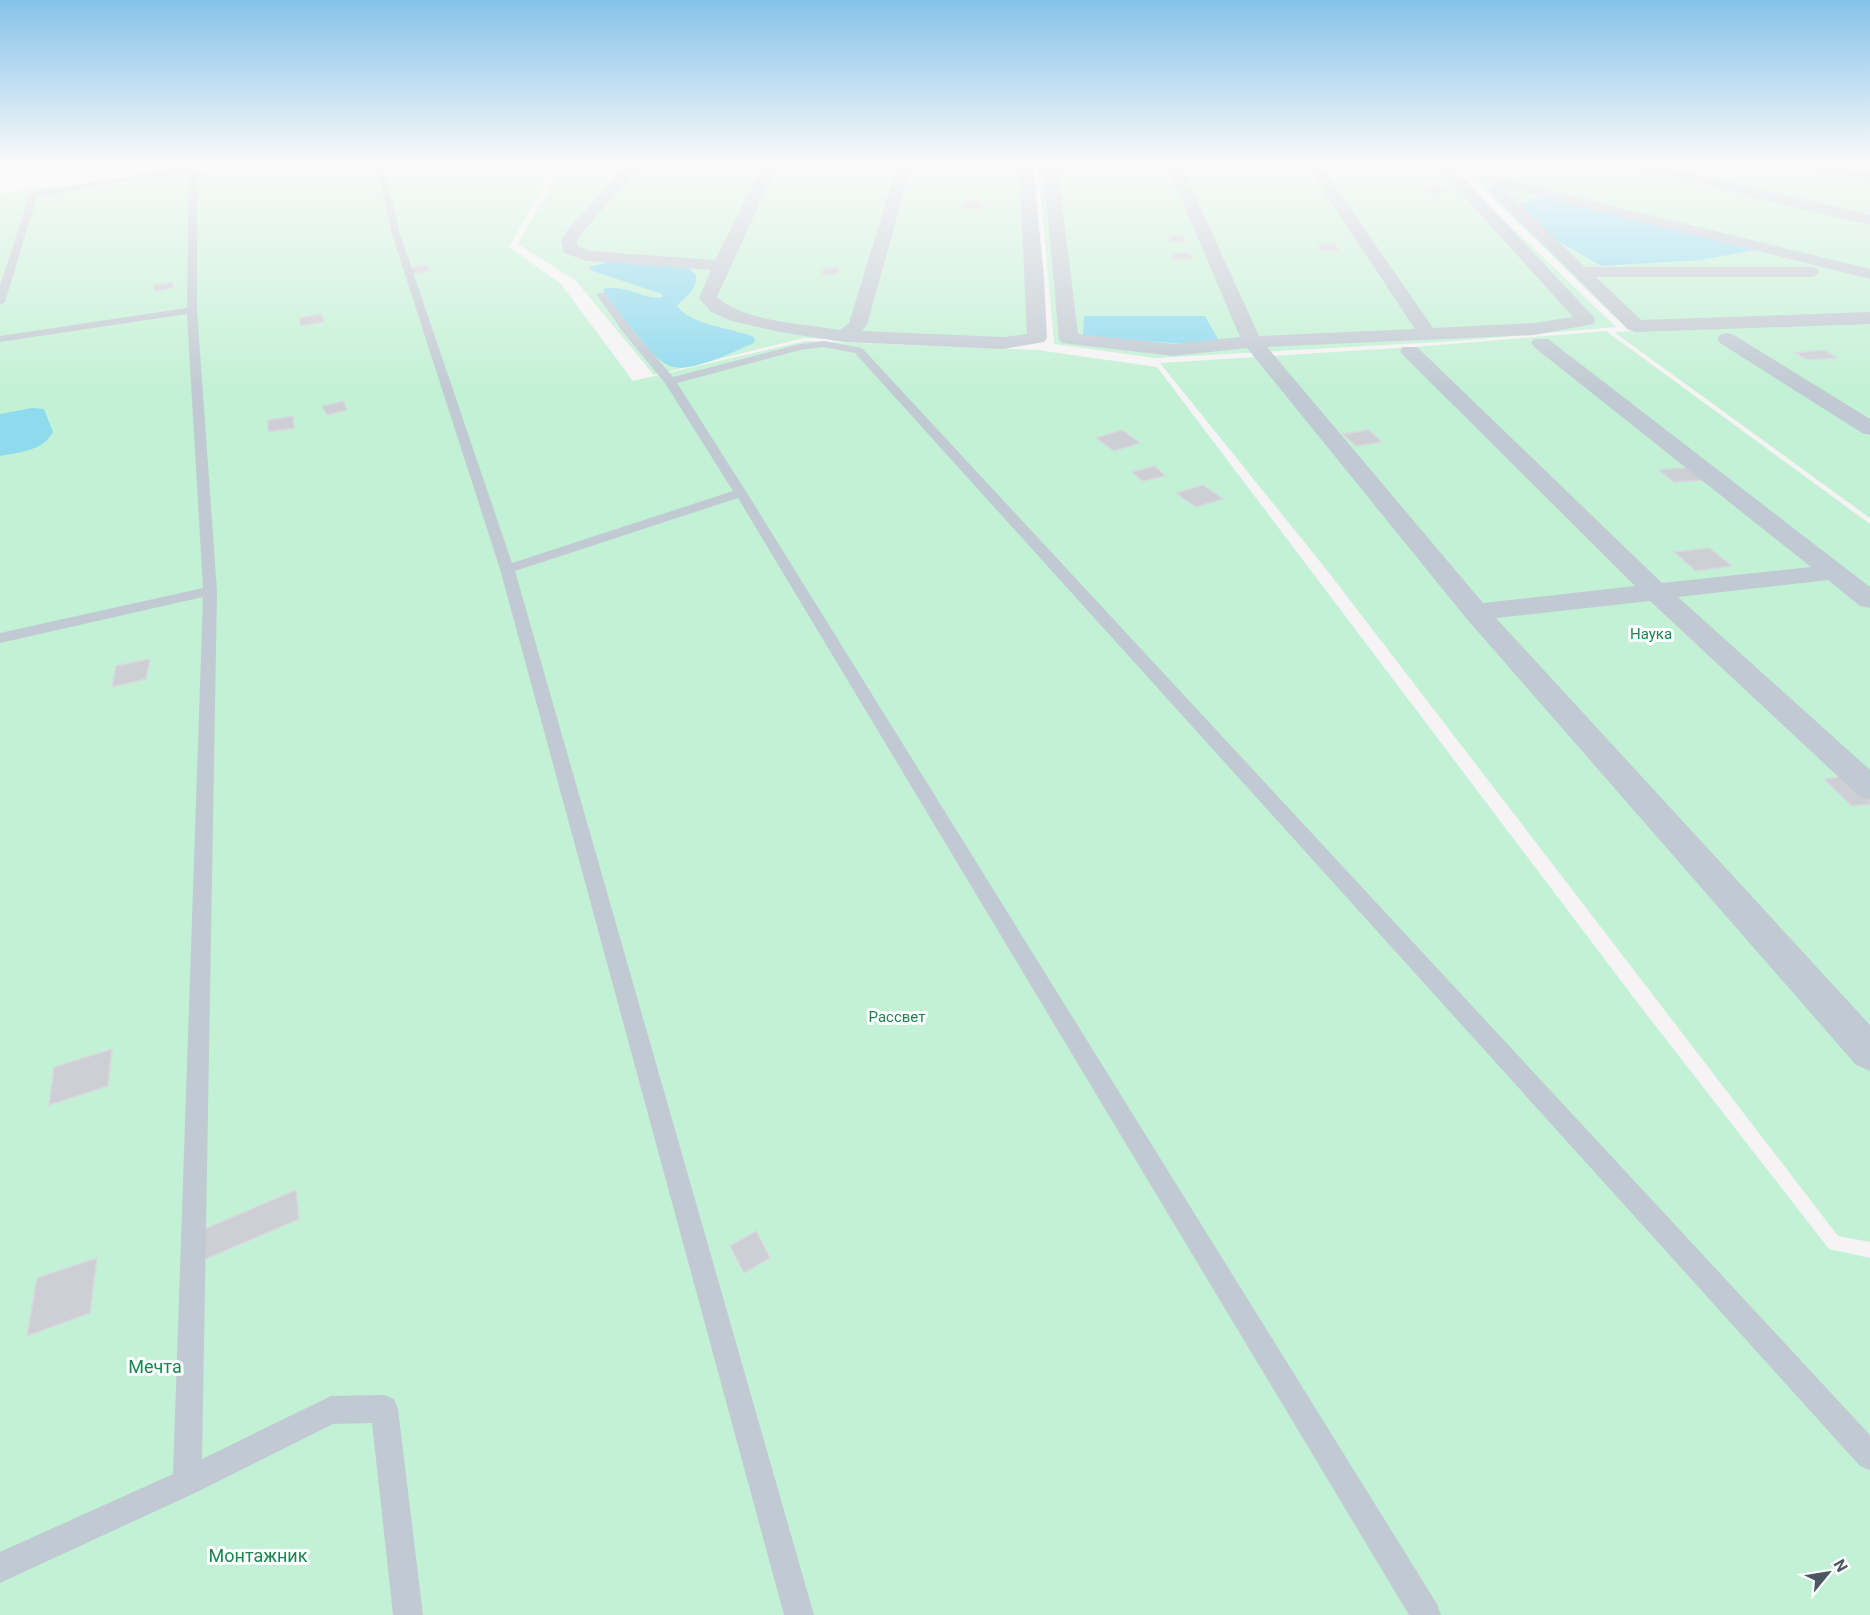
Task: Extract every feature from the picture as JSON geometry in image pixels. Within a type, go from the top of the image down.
[{"type":"street","points":[[571,238],[570,249],[587,256],[721,266]]},
{"type":"street","points":[[734,238],[708,298],[718,308],[740,317],[780,327],[844,336],[1003,344],[1038,338],[1032,238]]},
{"type":"street","points":[[844,336],[858,325],[883,238]]},
{"type":"street","points":[[1058,238],[1069,339],[1173,350],[1252,342],[1419,343],[1534,329],[1586,320],[1512,238]]},
{"type":"street","points":[[1206,238],[1252,342],[1476,612],[1870,1053]]},
{"type":"street","points":[[1357,238],[1419,343],[1656,592],[1870,788]]},
{"type":"street","points":[[1546,238],[1636,326],[1870,318]]},
{"type":"street","points":[[1738,238],[1867,270]]},
{"type":"street","points":[[1580,272],[1867,270]]},
{"type":"street","points":[[1870,337],[1727,339],[1870,428]]},
{"type":"street","points":[[1541,343],[1870,600]]},
{"type":"street","points":[[1476,612],[1833,572]]},
{"type":"lane","points":[[0,302],[20,238]]},
{"type":"lane","points":[[187,1482],[210,591],[192,310],[193,238]]},
{"type":"lane","points":[[397,238],[507,569],[799,1615]]},
{"type":"lane","points":[[602,295],[670,381],[741,493],[1426,1615]]},
{"type":"lane","points":[[0,339],[192,310]]},
{"type":"lane","points":[[670,381],[800,347],[824,344],[858,350],[1870,1456]]},
{"type":"lane","points":[[507,569],[741,493]]},
{"type":"lane","points":[[0,638],[210,591]]},
{"type":"lane","points":[[0,1568],[187,1482],[331,1410],[384,1409],[408,1615]]},
{"type":"green space","name":"Рассвет","points":[[0,238],[514,238],[509,247],[561,284],[633,381],[805,341],[1037,350],[1157,367],[1637,1002],[1829,1249],[1870,1258],[1870,1615],[0,1615]]},
{"type":"green space","points":[[521,238],[1033,238],[1040,342],[1011,346],[804,338],[654,375],[576,281],[518,244]]},
{"type":"green space","points":[[1045,238],[1524,238],[1616,327],[1456,341],[1155,358],[1054,344]]},
{"type":"green space","points":[[1534,238],[1870,238],[1870,318],[1628,330]]},
{"type":"green space","points":[[1870,322],[1870,518],[1614,332]]},
{"type":"green space","name":"Наука","points":[[1606,331],[1870,524],[1870,1242],[1838,1236],[1326,569],[1160,363],[1414,347]]},
{"type":"water","points":[[1554,238],[1709,238],[1756,250],[1700,260],[1601,266]]},
{"type":"water","points":[[610,261],[689,268],[696,275],[695,285],[677,306],[701,322],[752,336],[755,339],[754,343],[724,356],[689,367],[670,366],[659,360],[616,311],[603,289],[619,288],[656,298],[663,297],[662,294],[590,270],[590,267]]},
{"type":"water","points":[[1084,316],[1205,316],[1218,339],[1204,345],[1083,337]]},
{"type":"water","points":[[32,408],[44,409],[53,432],[49,438],[37,447],[0,456],[0,414]]},
{"type":"building","points":[[1170,238],[1184,238],[1185,242],[1171,242]]},
{"type":"building","points":[[1318,244],[1335,244],[1339,250],[1321,250]]},
{"type":"building","points":[[1172,253],[1190,253],[1192,259],[1173,259]]},
{"type":"building","points":[[426,265],[429,271],[412,274],[409,268]]},
{"type":"building","points":[[824,268],[839,268],[838,274],[822,274]]},
{"type":"building","points":[[172,282],[173,288],[155,291],[154,285]]},
{"type":"building","points":[[321,314],[324,322],[301,326],[299,318]]},
{"type":"building","points":[[1824,350],[1837,358],[1808,360],[1795,353]]},
{"type":"building","points":[[343,401],[347,410],[327,415],[322,406]]},
{"type":"building","points":[[293,416],[294,428],[268,432],[268,420]]},
{"type":"building","points":[[1122,430],[1140,443],[1114,451],[1096,438]]},
{"type":"building","points":[[1369,430],[1382,442],[1356,446],[1343,434]]},
{"type":"building","points":[[1155,466],[1165,476],[1143,481],[1132,472]]},
{"type":"building","points":[[1694,467],[1710,480],[1674,482],[1659,470]]},
{"type":"building","points":[[1203,485],[1223,499],[1196,507],[1176,493]]},
{"type":"building","points":[[1709,548],[1732,566],[1696,571],[1674,552]]},
{"type":"building","points":[[150,659],[146,679],[112,687],[116,666]]},
{"type":"building","points":[[1857,775],[1870,788],[1870,804],[1852,806],[1824,779]]},
{"type":"building","points":[[112,1049],[108,1086],[49,1105],[54,1067]]},
{"type":"building","points":[[296,1190],[299,1219],[201,1261],[200,1231]]},
{"type":"building","points":[[756,1231],[770,1258],[744,1273],[730,1246]]},
{"type":"building","points":[[97,1258],[90,1313],[27,1336],[37,1278]]},
{"type":"park label","name":"Мечта","points":[[155,1367]]},
{"type":"park label","name":"Монтажник","points":[[258,1556]]}]
